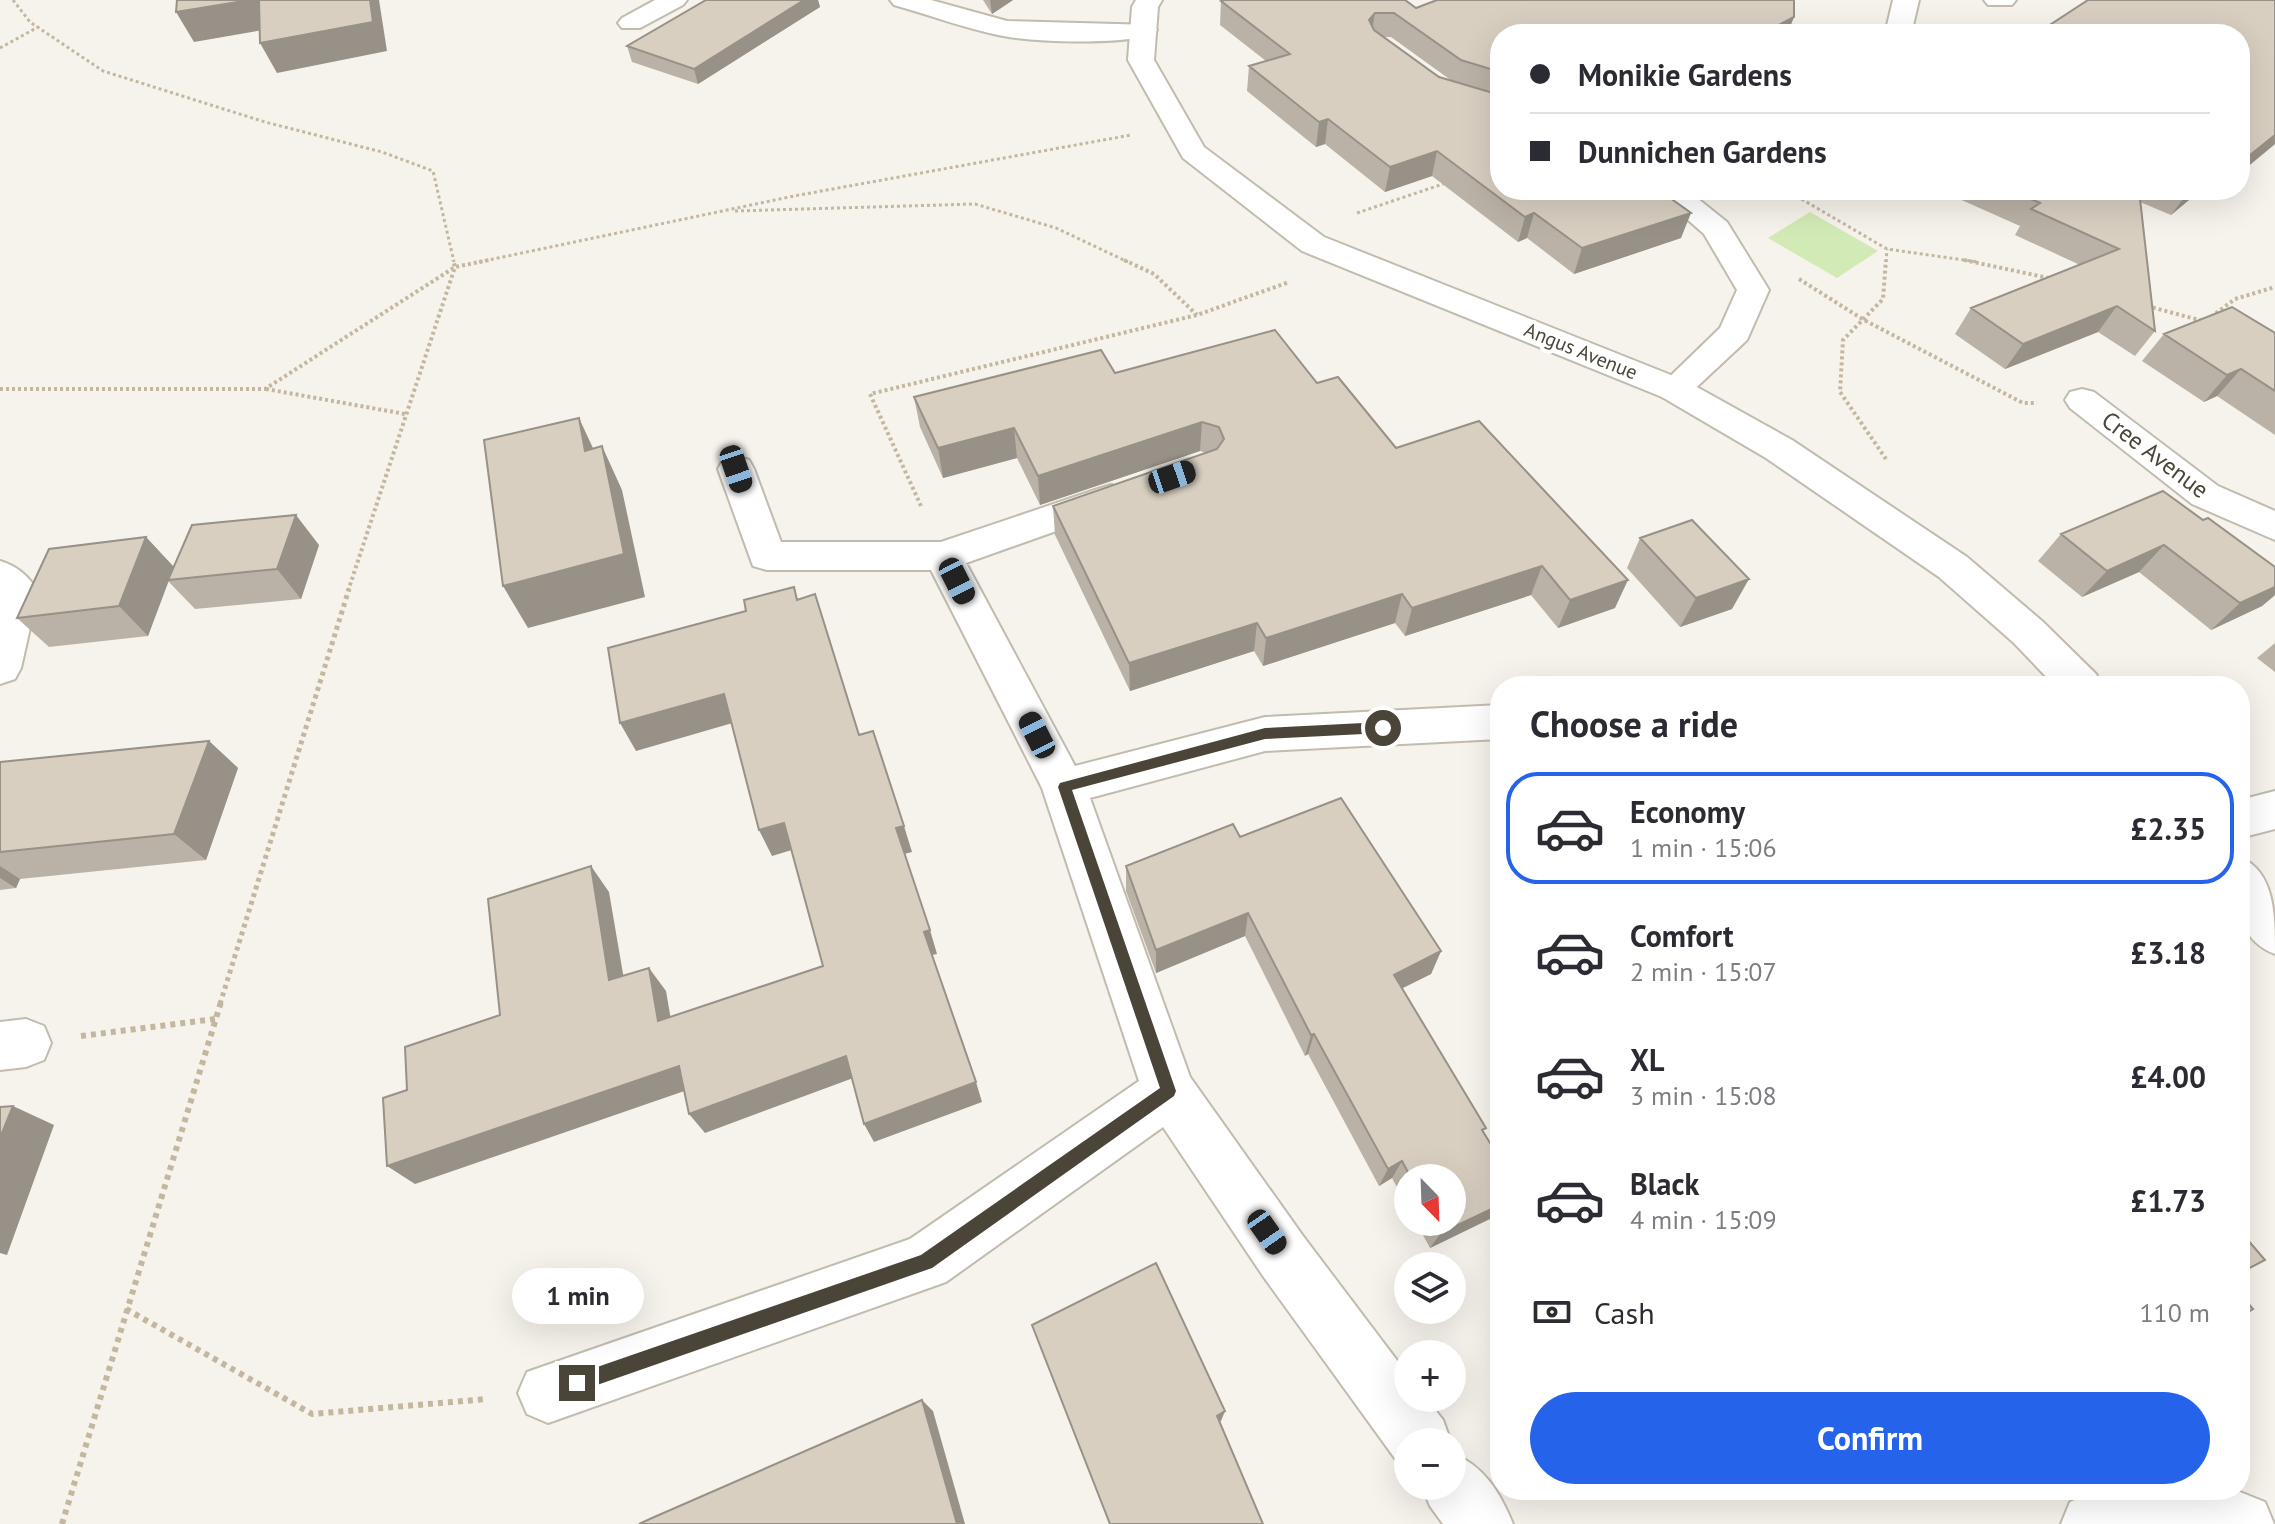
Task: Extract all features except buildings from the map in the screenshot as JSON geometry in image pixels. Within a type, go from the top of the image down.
[{"type":"street","points":[[631,23],[674,0]]},
{"type":"street","points":[[903,0],[1006,29],[1088,33],[1146,15]]},
{"type":"street","points":[[1900,24],[1906,0]]},
{"type":"street","name":"Angus Avenue","points":[[1146,15],[1141,60],[1193,152],[1313,244],[1674,389],[1779,449],[1953,567],[2028,632],[2071,676]]},
{"type":"street","points":[[1674,389],[1735,333],[1753,290],[1716,229],[1681,200]]},
{"type":"street","name":"Cree Avenue","points":[[2082,400],[2205,495],[2275,526]]},
{"type":"street","points":[[736,469],[767,556],[943,556],[1140,488]]},
{"type":"street","points":[[943,556],[1064,787],[1169,1091],[1283,1256],[1411,1428]]},
{"type":"street","points":[[0,575],[18,592],[0,668]]},
{"type":"street","points":[[1064,787],[1265,734],[1490,723]]},
{"type":"street","points":[[2250,816],[2275,810]]},
{"type":"street","points":[[2250,893],[2275,932]]},
{"type":"street","points":[[548,1393],[926,1262],[1169,1091]]},
{"type":"street","points":[[1464,1500],[1482,1524]]},
{"type":"street","points":[[2092,1524],[2205,1512],[2243,1524]]},
{"type":"path","points":[[13,0],[38,27],[103,71],[265,122],[382,152],[433,171],[455,267],[405,414],[215,1019],[62,1524]]},
{"type":"path","points":[[0,48],[38,27]]},
{"type":"path","points":[[265,389],[455,267],[722,211],[1178,126]]},
{"type":"path","points":[[1299,233],[1457,179]]},
{"type":"path","points":[[1803,200],[1887,249],[1992,264],[2067,283]]},
{"type":"path","points":[[722,211],[975,204],[1056,228],[1154,274],[1197,315]]},
{"type":"path","points":[[1875,453],[1888,459],[1840,392],[1843,340],[1883,299],[1887,249]]},
{"type":"path","points":[[943,556],[870,394],[1197,315],[1281,286],[1339,254]]},
{"type":"path","points":[[1798,278],[1864,320],[2023,403],[2082,400]]},
{"type":"path","points":[[2204,322],[2235,299],[2275,287]]},
{"type":"path","points":[[2143,305],[2218,324]]},
{"type":"path","points":[[0,389],[265,389],[405,414]]},
{"type":"path","points":[[13,1044],[215,1019]]},
{"type":"path","points":[[126,1309],[312,1414],[548,1393]]},
{"type":"green space","points":[[1810,212],[1878,251],[1837,278],[1768,238]]},
{"type":"route","points":[[577,1383],[926,1262],[1169,1091],[1064,787],[1265,734],[1383,728]]}]
